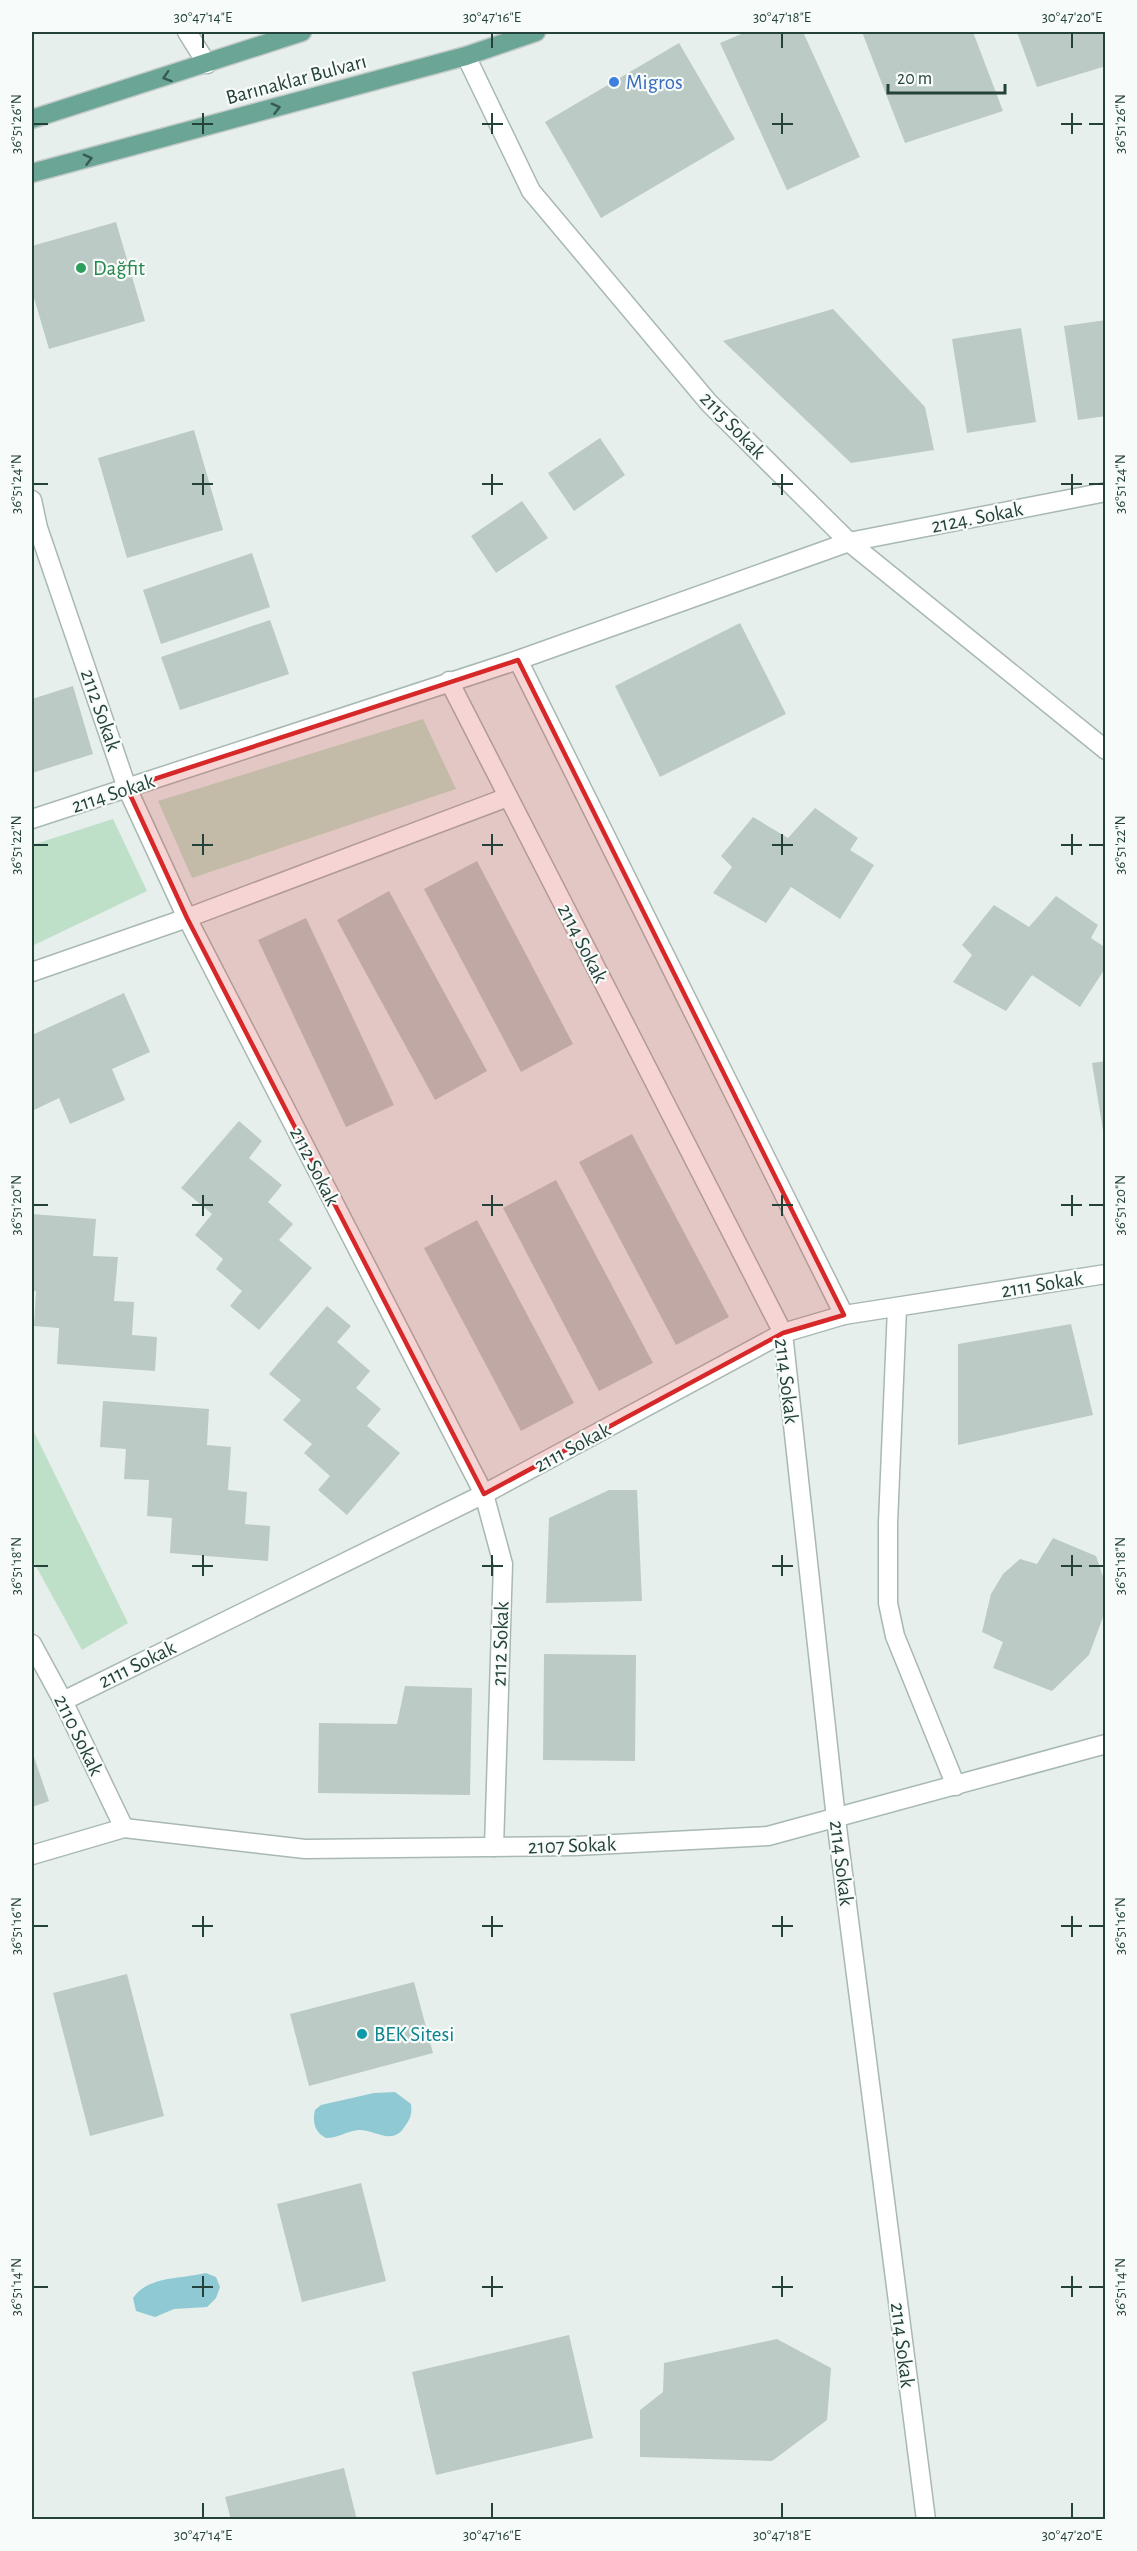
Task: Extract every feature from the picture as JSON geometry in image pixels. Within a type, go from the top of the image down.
[{"type":"main road","name":"Barınaklar Bulvarı","points":[[32,119],[302,32]]},
{"type":"main road","name":"Barınaklar Bulvarı","points":[[32,173],[466,56],[536,32]]},
{"type":"street","points":[[187,32],[207,64]]},
{"type":"street","name":"2115 Sokak","points":[[466,56],[531,191],[709,404],[849,542],[1106,750]]},
{"type":"street","name":"2124. Sokak","points":[[449,681],[518,660],[849,542],[1106,492]]},
{"type":"street","name":"2112 Sokak","points":[[32,500],[38,528],[127,788],[187,918],[484,1494],[503,1564],[494,1847]]},
{"type":"street","points":[[518,660],[844,1315]]},
{"type":"street","name":"2114 Sokak","points":[[32,819],[449,681],[783,1333],[836,1819],[926,2520]]},
{"type":"street","points":[[32,972],[187,918],[508,797]]},
{"type":"street","name":"2111 Sokak","points":[[63,1701],[484,1494],[783,1333],[844,1315],[1106,1274]]},
{"type":"street","points":[[897,1308],[888,1523],[888,1603],[895,1636],[956,1786]]},
{"type":"street","name":"2110 Sokak","points":[[32,1644],[63,1701],[124,1828]]},
{"type":"street","name":"2107 Sokak","points":[[32,1855],[124,1828],[305,1849],[576,1846],[768,1836],[1106,1744]]},
{"type":"highlighted area","points":[[518,660],[844,1315],[783,1333],[484,1494],[187,918],[127,788]]},
{"type":"green space","points":[[423,719],[456,789],[192,878],[158,801]]},
{"type":"green space","points":[[113,819],[147,891],[32,946],[32,845]]},
{"type":"green space","points":[[32,1428],[128,1623],[82,1650],[32,1559]]},
{"type":"water","points":[[395,2092],[411,2104],[411,2110],[407,2123],[395,2135],[383,2136],[358,2130],[326,2138],[315,2127],[315,2110],[321,2105],[374,2093]]},
{"type":"water","points":[[206,2273],[216,2277],[220,2287],[216,2298],[207,2307],[174,2309],[155,2317],[136,2311],[133,2298],[147,2286],[156,2282]]},
{"type":"building","points":[[746,32],[803,32],[860,157],[787,190],[720,43]]},
{"type":"building","points":[[862,32],[973,32],[1003,111],[905,143]]},
{"type":"building","points":[[1017,32],[1106,32],[1106,66],[1037,87]]},
{"type":"building","points":[[679,43],[735,139],[601,218],[545,122]]},
{"type":"building","name":"Dağfit","points":[[116,222],[145,321],[49,349],[32,291],[32,246]]},
{"type":"building","points":[[833,309],[925,407],[934,450],[851,463],[723,341]]},
{"type":"building","points":[[1106,320],[1106,416],[1078,420],[1064,326]]},
{"type":"building","points":[[1021,328],[1036,422],[967,433],[952,339]]},
{"type":"building","points":[[194,430],[223,530],[127,558],[98,458]]},
{"type":"building","points":[[600,438],[625,475],[574,511],[548,473]]},
{"type":"building","points":[[522,501],[548,538],[496,573],[471,536]]},
{"type":"building","points":[[252,553],[270,607],[161,644],[143,590]]},
{"type":"building","points":[[270,620],[289,674],[180,710],[161,657]]},
{"type":"building","points":[[740,623],[786,714],[660,777],[615,686]]},
{"type":"building","points":[[73,686],[93,754],[32,773],[32,699]]},
{"type":"building","points":[[815,808],[858,838],[850,850],[874,865],[840,919],[791,887],[766,923],[713,893],[732,867],[721,856],[753,817],[788,838]]},
{"type":"building","points":[[477,861],[573,1044],[521,1072],[424,889]]},
{"type":"building","points":[[389,891],[487,1071],[435,1100],[337,920]]},
{"type":"building","points":[[1056,896],[1098,925],[1091,938],[1106,948],[1106,967],[1080,1007],[1032,975],[1006,1011],[953,982],[972,955],[962,945],[994,905],[1029,927]]},
{"type":"building","points":[[306,918],[394,1105],[346,1127],[258,940]]},
{"type":"building","points":[[124,993],[150,1052],[112,1069],[125,1100],[70,1124],[59,1098],[32,1111],[32,1035]]},
{"type":"building","points":[[1106,1061],[1106,1137],[1104,1137],[1092,1063]]},
{"type":"building","points":[[239,1121],[262,1141],[249,1158],[282,1185],[268,1202],[293,1224],[279,1240],[312,1268],[259,1330],[230,1306],[242,1291],[216,1269],[223,1259],[195,1235],[212,1214],[181,1188]]},
{"type":"building","points":[[632,1134],[729,1317],[676,1345],[579,1162]]},
{"type":"building","points":[[556,1180],[653,1363],[599,1391],[503,1208]]},
{"type":"building","points":[[32,1214],[96,1219],[93,1256],[118,1257],[114,1301],[134,1302],[132,1335],[157,1337],[155,1371],[57,1364],[59,1328],[34,1326],[36,1291],[32,1291]]},
{"type":"building","points":[[477,1220],[574,1403],[521,1431],[424,1248]]},
{"type":"building","points":[[327,1306],[351,1326],[337,1342],[370,1371],[356,1388],[381,1409],[367,1426],[400,1453],[347,1515],[318,1490],[330,1476],[304,1453],[312,1444],[283,1420],[301,1400],[269,1374]]},
{"type":"building","points":[[1071,1324],[1093,1415],[958,1445],[958,1344]]},
{"type":"building","points":[[103,1401],[209,1409],[207,1445],[231,1447],[228,1490],[247,1492],[245,1524],[270,1526],[268,1561],[170,1553],[172,1518],[147,1516],[149,1480],[124,1479],[126,1449],[100,1447]]},
{"type":"building","points":[[609,1490],[637,1490],[642,1601],[546,1603],[549,1518]]},
{"type":"building","points":[[1053,1538],[1096,1556],[1106,1585],[1106,1609],[1089,1655],[1052,1691],[993,1668],[1003,1642],[982,1632],[991,1594],[1003,1574],[1020,1559],[1037,1564]]},
{"type":"building","points":[[544,1654],[636,1655],[635,1761],[543,1760]]},
{"type":"building","points":[[405,1686],[472,1688],[470,1795],[318,1793],[319,1723],[397,1724]]},
{"type":"building","points":[[32,1751],[49,1801],[32,1807]]},
{"type":"building","points":[[127,1974],[164,2116],[90,2136],[53,1993]]},
{"type":"building","name":"BEK Sitesi","points":[[414,1982],[433,2053],[309,2086],[290,2014]]},
{"type":"building","points":[[361,2183],[386,2281],[302,2302],[277,2204]]},
{"type":"building","points":[[569,2335],[593,2438],[436,2475],[412,2372]]},
{"type":"building","points":[[777,2339],[831,2368],[827,2420],[772,2461],[640,2457],[640,2410],[663,2392],[664,2363]]},
{"type":"building","points":[[344,2468],[357,2520],[231,2520],[225,2497]]},
{"type":"place","name":"Migros","points":[[614,82]]},
{"type":"place","name":"Dağfit","points":[[81,268]]},
{"type":"place","name":"BEK Sitesi","points":[[362,2034]]}]
